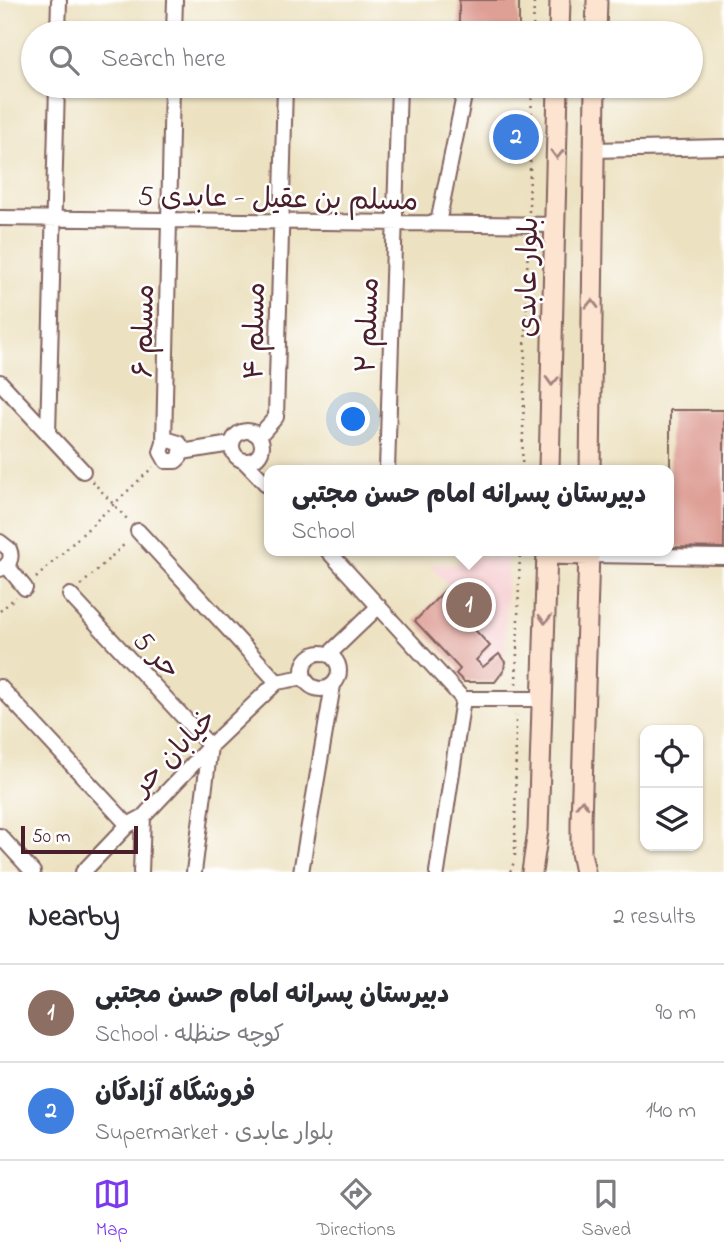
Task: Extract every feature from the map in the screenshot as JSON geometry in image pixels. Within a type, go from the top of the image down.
[{"type":"main road","points":[[559,21],[560,0]]},
{"type":"main road","points":[[596,21],[597,0]]},
{"type":"main road","name":"بلوار عابدی","points":[[549,465],[558,98]]},
{"type":"main road","points":[[590,465],[595,98]]},
{"type":"main road","points":[[532,872],[538,831],[547,556]]},
{"type":"main road","points":[[585,872],[581,853],[581,823],[589,556]]},
{"type":"street","points":[[58,21],[59,0]]},
{"type":"street","points":[[174,21],[175,0]]},
{"type":"street","points":[[48,434],[57,98]]},
{"type":"street","name":"مسلم ۶","points":[[163,450],[172,98]]},
{"type":"street","name":"مسلم ۴","points":[[259,436],[276,417],[279,221],[284,98]]},
{"type":"street","name":"مسلم ۲","points":[[387,465],[399,98]]},
{"type":"street","points":[[438,223],[464,98]]},
{"type":"street","points":[[594,150],[724,147]]},
{"type":"street","name":"مسلم بن عقیل - عابدی 5","points":[[0,218],[556,225]]},
{"type":"street","points":[[0,382],[83,471]]},
{"type":"street","points":[[245,462],[258,456],[262,442],[253,431],[239,432],[231,444],[232,452],[264,482]]},
{"type":"street","points":[[163,450],[169,440],[179,443],[182,452],[231,444]]},
{"type":"street","points":[[138,531],[277,682],[304,677]]},
{"type":"street","points":[[0,542],[7,545],[11,553],[3,567],[26,587]]},
{"type":"street","points":[[333,556],[463,699],[542,699]]},
{"type":"street","points":[[674,556],[724,557]]},
{"type":"street","name":"حر 5","points":[[70,595],[210,746]]},
{"type":"street","points":[[328,655],[380,606]]},
{"type":"street","points":[[317,654],[328,655],[339,669],[337,680],[328,688],[316,689],[304,677],[304,665],[317,654]]},
{"type":"street","name":"خیابان حر","points":[[83,872],[128,825],[143,817],[210,746],[277,682]]},
{"type":"street","points":[[301,872],[333,685]]},
{"type":"street","points":[[0,688],[128,825]]},
{"type":"street","points":[[437,872],[463,699]]},
{"type":"street","points":[[194,872],[210,746]]},
{"type":"street","points":[[141,872],[143,817]]},
{"type":"street","points":[[0,836],[33,872]]},
{"type":"path","points":[[533,21],[534,0]]},
{"type":"path","points":[[522,465],[532,98]]},
{"type":"path","points":[[0,611],[114,505],[163,450]]},
{"type":"path","points":[[70,595],[138,531],[83,471]]},
{"type":"shaded area","points":[[459,556],[508,557],[504,670],[495,682],[464,682],[456,674],[460,669],[415,621],[449,586],[429,564],[457,565]]},
{"type":"building","points":[[459,0],[519,0],[519,21],[459,21]]},
{"type":"building","points":[[670,410],[724,410],[724,548],[674,547],[674,465],[670,465]]},
{"type":"building","points":[[447,588],[468,609],[462,616],[466,620],[473,610],[482,618],[479,624],[481,625],[475,630],[490,646],[476,660],[483,667],[499,654],[505,662],[504,670],[495,682],[464,682],[456,674],[460,669],[415,621]]},
{"type":"place","name":"فروشگاه آزادگان","points":[[516,137]]},
{"type":"place","name":"دبیرستان پسرانه امام حسن مجتبی","points":[[469,605]]}]
